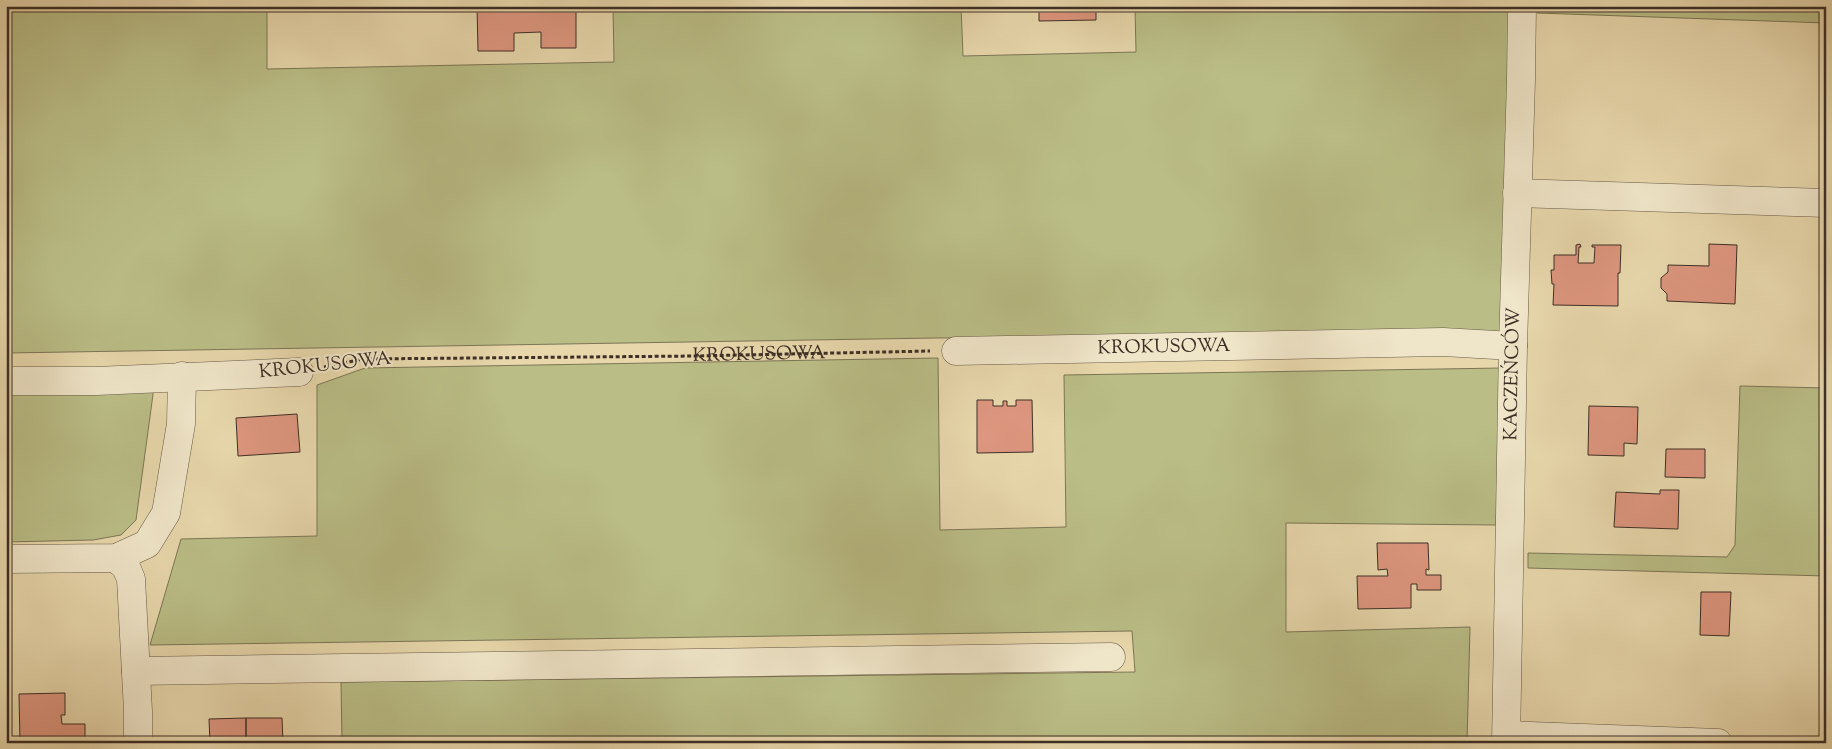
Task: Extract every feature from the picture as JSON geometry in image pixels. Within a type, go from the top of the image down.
[{"type":"street","name":"KACZEŃCÓW","points":[[1507,739],[1513,346],[1522,6]]},
{"type":"street","points":[[1517,193],[1826,203]]},
{"type":"street","name":"KROKUSOWA","points":[[956,351],[1443,342],[1513,346]]},
{"type":"street","name":"KROKUSOWA","points":[[6,381],[96,381],[299,372]]},
{"type":"street","points":[[6,559],[116,558],[147,544],[166,513],[181,424],[182,376]]},
{"type":"street","points":[[116,558],[126,566],[131,578],[138,743]]},
{"type":"street","points":[[136,671],[1111,657]]},
{"type":"street","points":[[1507,739],[1718,743]]},
{"type":"path","name":"KROKUSOWA","points":[[299,372],[363,359],[705,356],[956,351]]},
{"type":"green space","points":[[6,6],[267,6],[267,69],[614,62],[613,6],[961,6],[963,56],[1136,52],[1135,6],[1513,6],[1503,333],[935,338],[6,353]]},
{"type":"green space","points":[[1537,6],[1826,6],[1826,23],[1537,13]]},
{"type":"green space","points":[[938,358],[940,530],[1066,527],[1064,375],[1502,368],[1496,525],[1286,523],[1286,632],[1470,627],[1467,743],[342,743],[341,682],[1135,672],[1132,631],[150,645],[181,539],[317,536],[317,385],[365,368]]},
{"type":"green space","points":[[1740,386],[1826,388],[1826,576],[1528,568],[1528,553],[1727,557],[1735,545]]},
{"type":"green space","points":[[154,387],[136,520],[121,535],[93,540],[6,542],[6,390]]},
{"type":"building","points":[[477,6],[576,6],[576,48],[541,48],[541,32],[514,33],[514,51],[478,51]]},
{"type":"building","points":[[1039,6],[1096,6],[1096,20],[1039,21]]},
{"type":"building","points":[[1580,244],[1578,263],[1594,263],[1595,247],[1592,247],[1592,245],[1621,245],[1620,273],[1618,273],[1618,306],[1553,305],[1554,284],[1552,284],[1551,270],[1554,270],[1554,255],[1576,255],[1576,245]]},
{"type":"building","points":[[1709,244],[1737,245],[1735,304],[1667,301],[1667,294],[1661,288],[1661,278],[1668,272],[1668,265],[1709,266]]},
{"type":"building","points":[[977,400],[993,400],[993,406],[1003,406],[1003,401],[1007,401],[1007,406],[1016,406],[1016,400],[1032,400],[1033,452],[977,453]]},
{"type":"building","points":[[1589,406],[1638,407],[1637,444],[1624,443],[1624,456],[1588,455]]},
{"type":"building","points":[[297,414],[300,452],[238,456],[236,418]]},
{"type":"building","points":[[1666,449],[1705,449],[1705,478],[1665,477]]},
{"type":"building","points":[[1660,490],[1679,490],[1678,529],[1614,527],[1616,492],[1660,494]]},
{"type":"building","points":[[1377,543],[1428,543],[1429,570],[1426,569],[1426,575],[1441,575],[1441,590],[1417,590],[1417,584],[1411,584],[1411,608],[1358,609],[1357,576],[1388,576],[1387,569],[1378,570]]},
{"type":"building","points":[[1701,592],[1731,592],[1729,636],[1700,635]]},
{"type":"building","points":[[65,693],[65,715],[61,715],[62,724],[85,724],[85,743],[20,743],[19,694]]},
{"type":"building","points":[[246,718],[282,718],[283,743],[246,743]]},
{"type":"building","points":[[246,718],[246,743],[210,743],[209,719]]}]
